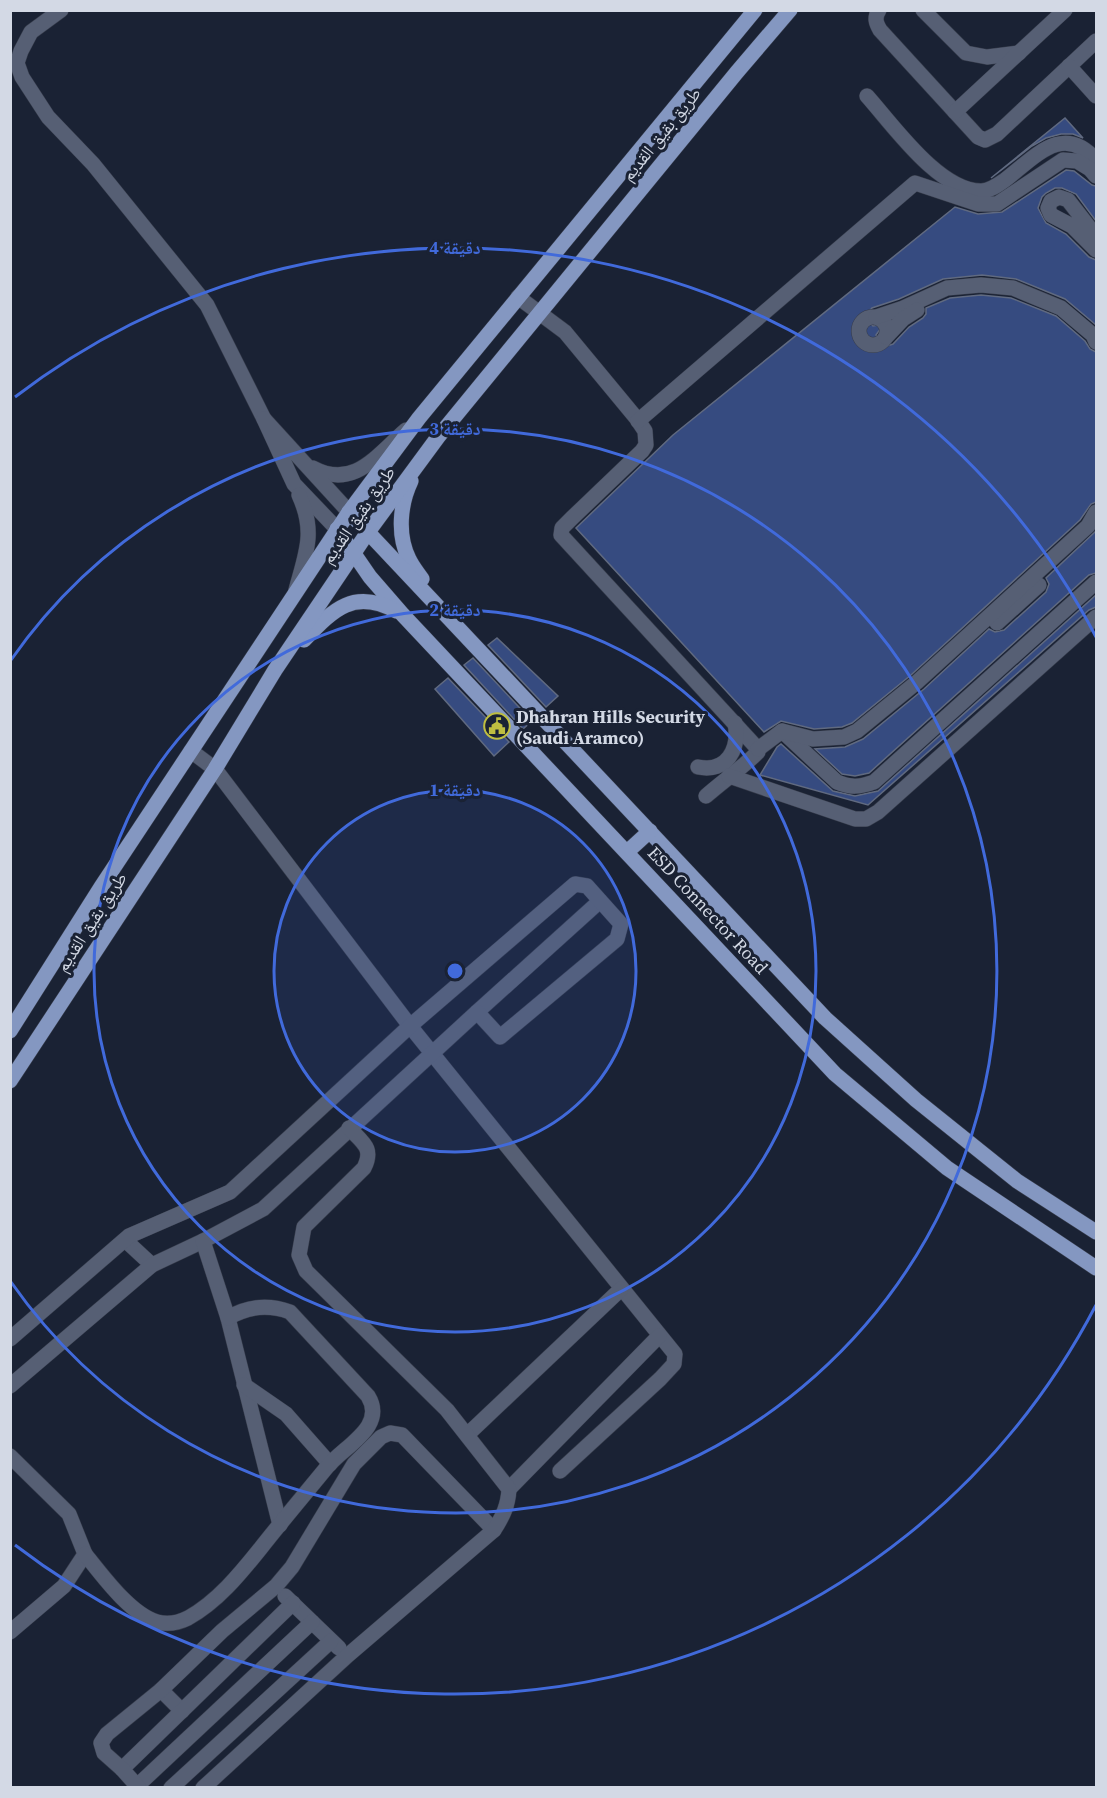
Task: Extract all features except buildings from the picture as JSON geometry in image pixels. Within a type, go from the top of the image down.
[{"type":"main road","name":"طريق بقيق القديم","points":[[10,1031],[101,887],[349,512],[419,418],[755,10]]},
{"type":"main road","name":"طريق بقيق القديم","points":[[10,1081],[215,769],[275,670],[368,532],[421,460],[790,10]]},
{"type":"main road","points":[[421,460],[409,486],[401,516],[401,528],[409,560],[447,617]]},
{"type":"main road","name":"ESD Connector Road","points":[[349,512],[825,1018],[916,1100],[1017,1181],[1096,1232]]},
{"type":"main road","name":"ESD Connector Road","points":[[337,529],[369,577],[403,615],[835,1074],[947,1168],[1096,1268]]},
{"type":"main road","points":[[275,670],[326,617],[339,607],[352,602],[366,601],[382,603],[403,615]]},
{"type":"main road","points":[[627,852],[650,831]]},
{"type":"street","points":[[61,10],[31,32],[17,63],[22,77],[48,117],[93,164],[207,305],[264,418],[306,511],[309,534],[296,591]]},
{"type":"street","points":[[879,10],[876,23],[880,30],[978,137],[985,140],[997,134],[1096,41]]},
{"type":"street","points":[[923,10],[966,53],[987,57],[1019,53]]},
{"type":"street","points":[[955,112],[1065,10]]},
{"type":"street","points":[[1069,66],[1096,96]]},
{"type":"street","points":[[867,96],[930,168],[964,188],[981,191],[995,188],[1048,147],[1058,142],[1073,142],[1088,150],[1096,160]]},
{"type":"street","points":[[638,421],[915,183],[978,204],[997,204],[1063,160],[1077,161],[1096,176]]},
{"type":"street","points":[[1096,236],[1068,200],[1059,197],[1051,201],[1048,208],[1051,215],[1072,226],[1096,250]]},
{"type":"street","points":[[1096,342],[1093,335],[1061,308],[1013,288],[981,285],[947,288],[903,308],[869,317],[860,326],[858,332],[860,338],[870,345],[876,345],[917,310],[940,300],[962,294],[1001,295],[1041,308],[1077,331],[1096,354]]},
{"type":"street","points":[[518,297],[565,332],[645,431],[646,445],[562,528],[561,535],[758,749]]},
{"type":"street","points":[[876,317],[883,320],[886,337]]},
{"type":"street","points":[[264,418],[349,512]]},
{"type":"street","points":[[305,464],[328,475],[338,476],[360,470],[419,418]]},
{"type":"street","points":[[294,484],[337,529]]},
{"type":"street","points":[[735,723],[737,732],[733,754],[728,759],[707,769],[698,766],[705,778],[706,796],[758,752],[758,749],[782,731],[813,738],[844,737],[858,731],[960,644],[1088,526],[1096,512]]},
{"type":"street","points":[[807,745],[849,744],[864,738],[1018,605],[1096,527]]},
{"type":"street","points":[[782,731],[807,745],[848,778],[862,778],[872,774],[1096,573]]},
{"type":"street","points":[[782,731],[837,782],[862,787],[874,782],[1096,582]]},
{"type":"street","points":[[735,772],[856,814],[867,813],[1096,607]]},
{"type":"street","points":[[735,772],[855,819],[866,819],[878,812],[1096,618]]},
{"type":"street","points":[[191,751],[215,769],[431,1053],[675,1354],[674,1364],[660,1379],[560,1471]]},
{"type":"street","points":[[10,1339],[125,1240],[230,1192],[410,1026],[575,884],[587,886],[621,924],[617,939],[500,1037],[477,1012]]},
{"type":"street","points":[[10,1386],[152,1265],[263,1209],[431,1053],[600,901]]},
{"type":"street","points":[[349,1128],[368,1149],[369,1158],[364,1168],[304,1227],[299,1255],[306,1271],[447,1410],[509,1489]]},
{"type":"street","points":[[125,1240],[152,1265]]},
{"type":"street","points":[[203,1241],[228,1318],[280,1525]]},
{"type":"street","points":[[467,1435],[621,1289]]},
{"type":"street","points":[[10,1456],[69,1514],[84,1554],[133,1608],[154,1622],[169,1625],[186,1619],[203,1608],[246,1566],[330,1464],[368,1428],[373,1420],[372,1403],[368,1396],[290,1312],[278,1307],[253,1307],[241,1310],[228,1318]]},
{"type":"street","points":[[203,1788],[347,1656],[494,1530],[504,1515],[509,1489],[659,1336]]},
{"type":"street","points":[[244,1385],[286,1414],[330,1464]]},
{"type":"street","points":[[312,1622],[138,1787],[104,1753],[101,1743],[107,1734],[161,1690],[222,1631],[276,1586],[292,1567],[354,1464],[369,1446],[381,1437],[390,1433],[402,1435],[494,1530]]},
{"type":"street","points":[[10,1632],[64,1586],[84,1554]]},
{"type":"street","points":[[276,1586],[347,1656]]},
{"type":"street","points":[[122,1769],[293,1603]]},
{"type":"street","points":[[171,1788],[331,1641]]},
{"type":"street","points":[[161,1690],[182,1712]]},
{"type":"street","points":[[197,1731],[230,1764]]},
{"type":"place","name":"Dhahran Hills Security (Saudi Aramco)","points":[[497,726]]}]
